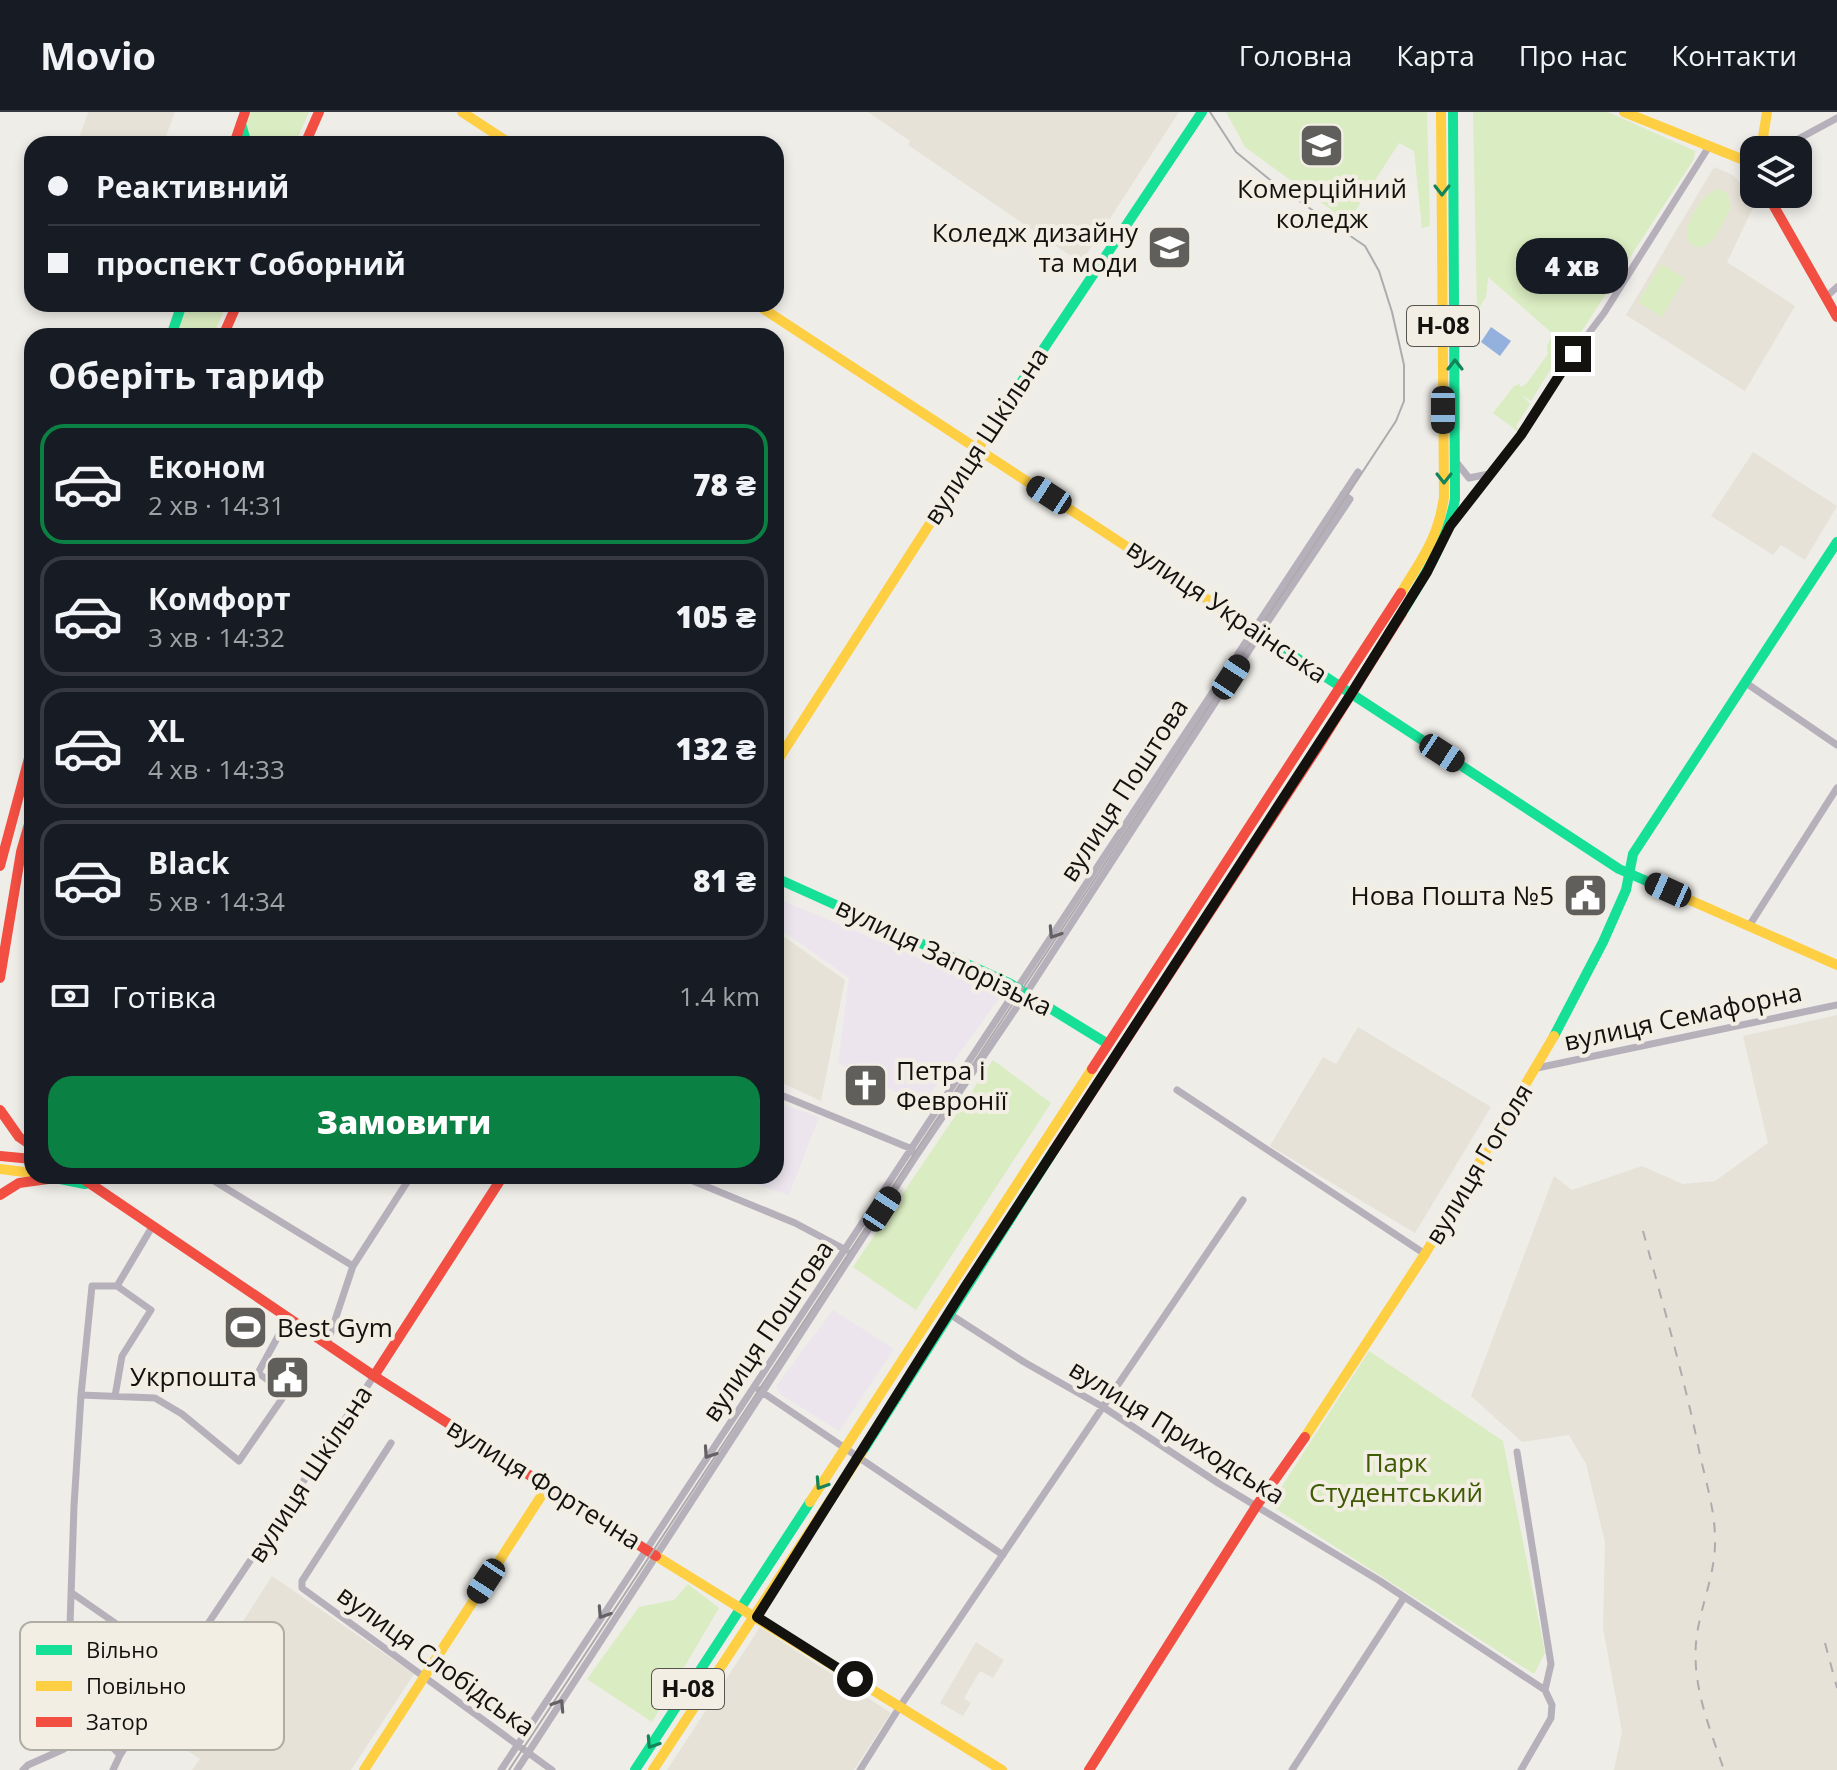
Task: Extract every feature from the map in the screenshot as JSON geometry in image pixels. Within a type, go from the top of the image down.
[{"type":"main road","points":[[237,136],[245,112]]},
{"type":"main road","points":[[462,112],[499,136]]},
{"type":"main road","name":"вулиця Шкільна","points":[[784,750],[977,448],[1202,112]]},
{"type":"main road","name":"Н-08","points":[[653,1770],[757,1617],[1235,848],[1389,613],[1440,524],[1444,497],[1441,112]]},
{"type":"main road","name":"Н-08","points":[[635,1770],[844,1448],[1246,855],[1427,572],[1450,526],[1455,499],[1456,460],[1453,112]]},
{"type":"main road","points":[[1625,112],[1740,159]]},
{"type":"main road","points":[[1763,136],[1767,112]]},
{"type":"main road","points":[[308,136],[318,113]]},
{"type":"main road","points":[[241,123],[245,136]]},
{"type":"main road","points":[[1775,208],[1837,317]]},
{"type":"main road","name":"вулиця Українська","points":[[768,312],[1629,873],[1837,965]]},
{"type":"main road","name":"вулиця Гоголя","points":[[1089,1770],[1257,1505],[1334,1396],[1425,1254],[1537,1068],[1603,942],[1626,890],[1633,854],[1837,542]]},
{"type":"main road","points":[[0,866],[24,777]]},
{"type":"main road","points":[[0,978],[24,842]]},
{"type":"main road","points":[[1235,848],[1246,855]]},
{"type":"main road","name":"вулиця Запорізька","points":[[784,882],[1022,990],[1113,1047]]},
{"type":"main road","points":[[0,1110],[24,1140]]},
{"type":"main road","points":[[0,1156],[24,1158]]},
{"type":"main road","points":[[0,1169],[24,1172]]},
{"type":"main road","points":[[0,1195],[24,1182]]},
{"type":"main road","points":[[81,1184],[94,1187]]},
{"type":"main road","name":"вулиця Фортечна","points":[[90,1184],[374,1376],[656,1556],[1002,1770]]},
{"type":"main road","name":"вулиця Шкільна","points":[[374,1376],[498,1184]]},
{"type":"main road","points":[[364,1770],[547,1487]]},
{"type":"street","points":[[1804,136],[1837,118]]},
{"type":"street","points":[[1450,526],[1521,435],[1573,354],[1604,313],[1708,148]]},
{"type":"street","points":[[1826,297],[1837,287]]},
{"type":"street","points":[[1456,460],[1469,478],[1491,474]]},
{"type":"street","name":"вулиця Поштова","points":[[517,1770],[914,1153],[1347,496],[1358,472]]},
{"type":"street","points":[[1746,683],[1837,745]]},
{"type":"street","points":[[1749,926],[1837,788]]},
{"type":"street","name":"вулиця Семафорна","points":[[1537,1068],[1837,1005]]},
{"type":"street","points":[[1177,1090],[1425,1254]]},
{"type":"street","points":[[784,1096],[914,1153]]},
{"type":"street","name":"вулиця Поштова","points":[[501,1770],[646,1548],[914,1153]]},
{"type":"street","points":[[219,1184],[353,1266]]},
{"type":"street","points":[[327,1344],[353,1266],[406,1184]]},
{"type":"street","points":[[700,1184],[795,1223],[846,1250]]},
{"type":"street","points":[[860,1770],[1243,1200]]},
{"type":"street","points":[[117,1286],[152,1227]]},
{"type":"street","points":[[71,1622],[81,1395],[92,1286],[117,1286],[151,1310],[122,1356],[115,1396]]},
{"type":"street","name":"вулиця Приходська","points":[[948,1313],[1380,1581],[1545,1690]]},
{"type":"street","points":[[81,1395],[155,1398],[182,1414],[239,1461],[286,1393],[258,1373],[288,1318]]},
{"type":"street","name":"вулиця Шкільна","points":[[209,1622],[374,1376]]},
{"type":"street","points":[[754,1387],[1003,1555]]},
{"type":"street","name":"вулиця Слобідська","points":[[391,1443],[302,1581],[302,1588],[552,1770]]},
{"type":"street","points":[[1517,1452],[1551,1664],[1545,1690],[1552,1705],[1551,1718],[1521,1770]]},
{"type":"street","points":[[72,1593],[114,1622]]},
{"type":"street","points":[[1292,1770],[1403,1599]]},
{"type":"street","points":[[23,1770],[62,1750]]},
{"type":"street","points":[[115,1750],[120,1755]]},
{"type":"street","name":"вулиця Шкільна","points":[[113,1770],[123,1750]]},
{"type":"shaded area","points":[[88,112],[175,112],[166,136],[80,136]]},
{"type":"shaded area","points":[[868,112],[1179,112],[1081,263],[908,145],[910,141]]},
{"type":"shaded area","points":[[1714,167],[1731,174],[1740,182],[1740,208],[1753,208],[1727,262],[1795,306],[1745,391],[1626,315]]},
{"type":"shaded area","points":[[1753,452],[1837,506],[1805,560],[1781,545],[1773,555],[1711,516]]},
{"type":"shaded area","points":[[784,901],[1003,993],[922,1105],[838,1063],[849,978],[784,932]]},
{"type":"shaded area","points":[[784,937],[845,980],[821,1101],[784,1084]]},
{"type":"shaded area","points":[[1837,1015],[1837,1770],[1614,1770],[1622,1732],[1603,1628],[1605,1542],[1586,1464],[1569,1435],[1522,1442],[1471,1396],[1554,1176],[1572,1190],[1642,1166],[1683,1184],[1715,1181],[1768,1143],[1743,1036]]},
{"type":"shaded area","points":[[1358,1027],[1491,1107],[1415,1233],[1270,1146],[1323,1057],[1336,1064]]},
{"type":"shaded area","points":[[784,1105],[819,1117],[789,1195],[754,1184],[784,1184]]},
{"type":"shaded area","points":[[833,1310],[894,1349],[839,1431],[780,1394],[776,1386]]},
{"type":"shaded area","points":[[272,1576],[414,1674],[351,1770],[192,1770],[200,1759],[186,1750],[284,1750],[284,1622],[242,1622]]},
{"type":"shaded area","points":[[760,1627],[891,1713],[854,1770],[667,1770]]},
{"type":"shaded area","points":[[976,1642],[1004,1660],[993,1678],[980,1671],[964,1698],[971,1703],[963,1716],[940,1703]]},
{"type":"green space","points":[[251,112],[309,112],[298,136],[249,136],[246,126]]},
{"type":"green space","points":[[1226,112],[1427,112],[1430,226],[1422,228],[1414,151],[1399,143],[1348,222],[1245,147]]},
{"type":"green space","points":[[1473,112],[1608,112],[1695,151],[1694,159],[1572,346],[1562,351],[1531,401],[1522,395],[1530,404],[1516,426],[1520,433],[1493,413],[1514,386],[1519,384],[1521,387],[1527,383],[1548,354],[1547,346],[1553,334],[1488,277],[1486,297],[1477,311]]},
{"type":"green space","points":[[1719,189],[1728,194],[1731,207],[1713,239],[1707,245],[1694,246],[1687,239],[1692,216],[1707,196]]},
{"type":"green space","points":[[1661,264],[1685,278],[1662,317],[1638,302]]},
{"type":"green space","points":[[184,312],[224,312],[216,328],[179,328]]},
{"type":"green space","points":[[993,1060],[1051,1103],[916,1310],[853,1267]]},
{"type":"green space","name":"Парк Студентський","points":[[1369,1351],[1503,1441],[1545,1653],[1534,1674],[1270,1505]]},
{"type":"green space","points":[[688,1584],[719,1608],[652,1722],[587,1679],[639,1607],[674,1600]]},
{"type":"water","points":[[1491,327],[1511,341],[1500,356],[1481,342]]},
{"type":"tram line","points":[[509,1770],[1396,421],[1404,401],[1404,365],[1379,271],[1365,246],[1280,188],[1236,152],[1210,112]]},
{"type":"railway","points":[[1643,1231],[1688,1399],[1714,1518],[1715,1551],[1697,1634],[1696,1669],[1702,1704],[1724,1770]]},
{"type":"railway","points":[[1825,1643],[1837,1688]]},
{"type":"traffic: fast","points":[[1010,399],[1202,112]]},
{"type":"traffic: fast","points":[[1402,613],[1441,544],[1455,499],[1453,112]]},
{"type":"traffic: fast","points":[[241,124],[245,136]]},
{"type":"traffic: fast","points":[[174,328],[179,312]]},
{"type":"traffic: fast","points":[[1554,1036],[1626,890],[1633,854],[1837,542]]},
{"type":"traffic: fast","points":[[1251,628],[1619,869],[1658,886]]},
{"type":"traffic: fast","points":[[784,882],[1009,983],[1108,1044]]},
{"type":"traffic: fast","points":[[862,1452],[1054,1150]]},
{"type":"traffic: fast","points":[[635,1770],[810,1502]]},
{"type":"traffic: slow","points":[[462,112],[499,136]]},
{"type":"traffic: slow","points":[[1401,593],[1433,537],[1444,497],[1441,112]]},
{"type":"traffic: slow","points":[[1624,112],[1740,158]]},
{"type":"traffic: slow","points":[[1763,136],[1767,112]]},
{"type":"traffic: slow","points":[[768,312],[1251,628]]},
{"type":"traffic: slow","points":[[784,751],[1010,399]]},
{"type":"traffic: slow","points":[[1658,886],[1837,965]]},
{"type":"traffic: slow","points":[[1305,1437],[1425,1254],[1554,1036]]},
{"type":"traffic: slow","points":[[810,1502],[1092,1069]]},
{"type":"traffic: slow","points":[[0,1169],[24,1172]]},
{"type":"traffic: slow","points":[[653,1770],[862,1452]]},
{"type":"traffic: slow","points":[[364,1770],[547,1487]]},
{"type":"traffic: slow","points":[[656,1556],[1002,1770]]},
{"type":"traffic: jam","points":[[237,136],[245,112]]},
{"type":"traffic: jam","points":[[308,136],[319,112]]},
{"type":"traffic: jam","points":[[1775,208],[1837,317]]},
{"type":"traffic: jam","points":[[226,328],[234,312]]},
{"type":"traffic: jam","points":[[1092,1069],[1401,593]]},
{"type":"traffic: jam","points":[[1054,1150],[1402,613]]},
{"type":"traffic: jam","points":[[0,866],[24,777]]},
{"type":"traffic: jam","points":[[0,978],[24,842]]},
{"type":"traffic: jam","points":[[0,1110],[24,1140]]},
{"type":"traffic: jam","points":[[0,1156],[24,1158]]},
{"type":"traffic: jam","points":[[0,1195],[24,1182]]},
{"type":"traffic: jam","points":[[91,1184],[374,1376],[656,1556]]},
{"type":"traffic: jam","points":[[374,1376],[498,1184]]},
{"type":"traffic: jam","points":[[1089,1770],[1257,1505],[1305,1437]]},
{"type":"place","name":"Комерційний коледж","points":[[1322,146]]},
{"type":"place","name":"Коледж дизайну та моди","points":[[1169,248]]},
{"type":"place","name":"Нова Пошта №5","points":[[1585,896]]},
{"type":"place","name":"Петра і Февронії","points":[[865,1086]]},
{"type":"place","name":"Best Gym","points":[[246,1328]]},
{"type":"place","name":"Укрпошта","points":[[288,1377]]},
{"type":"route","points":[[855,1679],[757,1617],[1140,1015],[1351,694],[1427,572],[1450,526],[1521,435],[1573,354]]}]
